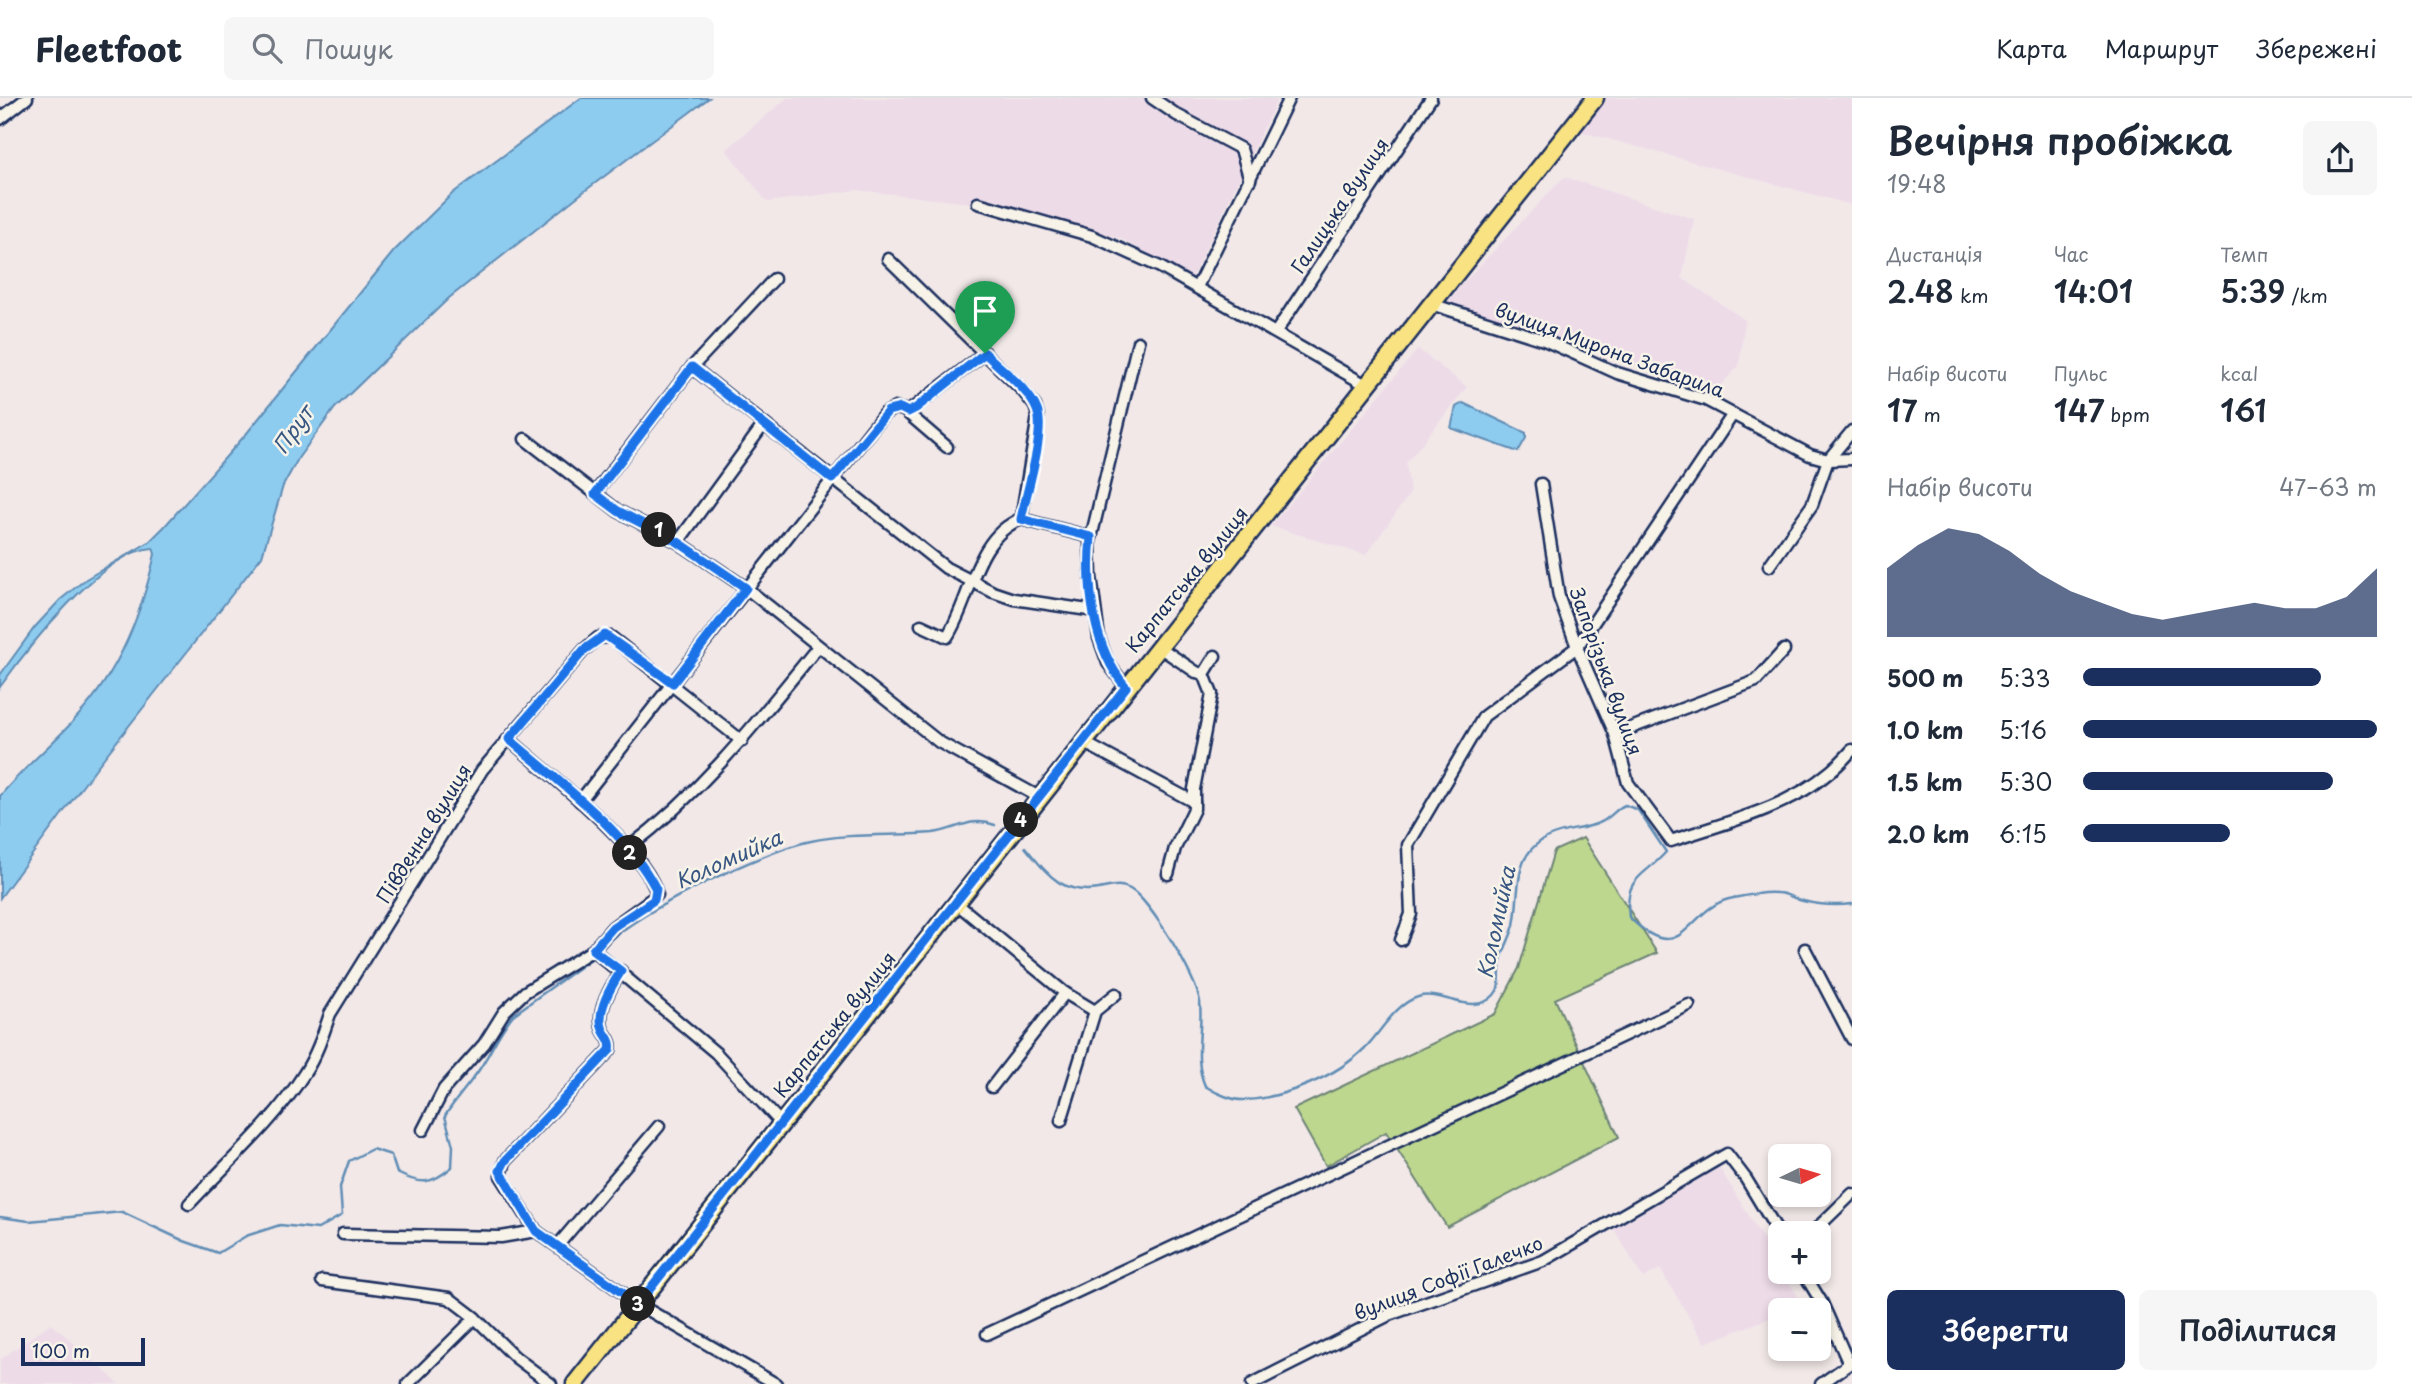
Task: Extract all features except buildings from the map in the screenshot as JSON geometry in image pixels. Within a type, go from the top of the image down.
[{"type":"main road","name":"Карпатська вулиця","points":[[575,1384],[1595,98]]},
{"type":"street","points":[[0,119],[27,98]]},
{"type":"street","points":[[1152,98],[1177,115],[1241,149],[1250,180]]},
{"type":"street","points":[[1197,286],[1289,98]]},
{"type":"street","name":"Галицька вулиця","points":[[1276,332],[1431,98]]},
{"type":"street","points":[[978,203],[1092,236],[1197,286],[1366,385]]},
{"type":"street","points":[[888,259],[985,353],[1030,399],[1038,411],[1038,431],[1021,519]]},
{"type":"street","points":[[595,494],[692,367],[774,279]]},
{"type":"street","name":"вулиця Мирона Забарила","points":[[1431,304],[1544,340],[1617,373],[1684,391],[1799,450],[1828,460],[1851,461]]},
{"type":"street","points":[[1126,687],[1104,655],[1095,611],[1091,537],[1138,342]]},
{"type":"street","points":[[908,412],[985,353]]},
{"type":"street","points":[[692,367],[933,560],[971,582],[1014,599],[1095,611]]},
{"type":"street","points":[[580,801],[884,414],[895,408],[908,412],[947,447]]},
{"type":"street","points":[[1401,940],[1411,914],[1408,845],[1484,716],[1577,647],[1733,414]]},
{"type":"street","points":[[678,542],[764,424]]},
{"type":"street","points":[[1769,566],[1812,505],[1828,460],[1852,431]]},
{"type":"street","points":[[525,439],[618,511],[678,542],[746,588],[817,648],[939,742],[1039,797]]},
{"type":"street","name":"Запорізька вулиця","points":[[1541,484],[1559,597],[1577,647],[1615,734],[1628,783],[1671,841],[1791,800],[1832,773],[1852,750]]},
{"type":"street","points":[[921,625],[947,637],[971,582],[995,539],[1009,524],[1021,519],[1091,537]]},
{"type":"street","name":"Південна вулиця","points":[[189,1204],[265,1126],[305,1073],[330,1014],[482,771],[584,650],[605,635],[673,683],[742,741]]},
{"type":"street","points":[[1159,647],[1196,672],[1205,674]]},
{"type":"street","points":[[627,849],[676,811],[742,741],[817,648]]},
{"type":"street","points":[[1615,734],[1756,681],[1784,650]]},
{"type":"street","points":[[1168,874],[1175,848],[1192,815],[1212,694],[1205,674],[1215,656]]},
{"type":"street","points":[[423,1130],[444,1089],[484,1044],[504,1012],[525,992],[596,953],[613,927],[657,895],[647,874],[627,849],[580,801],[509,739]]},
{"type":"street","points":[[1083,742],[1194,802]]},
{"type":"street","points":[[956,903],[1065,993],[1094,1011]]},
{"type":"street","points":[[1805,950],[1852,1039]]},
{"type":"street","points":[[596,953],[621,971],[716,1053],[781,1123]]},
{"type":"street","points":[[621,971],[602,1010],[602,1025],[611,1042],[610,1050],[501,1167],[502,1178],[536,1231],[638,1304],[776,1384]]},
{"type":"street","points":[[992,1087],[1065,993]]},
{"type":"street","points":[[1060,1121],[1094,1011],[1116,994]]},
{"type":"street","points":[[988,1334],[1689,1005]]},
{"type":"street","points":[[558,1245],[659,1126]]},
{"type":"street","name":"вулиця Софії Галечко","points":[[1252,1384],[1389,1315],[1543,1261],[1727,1154],[1772,1221]]},
{"type":"street","points":[[1824,1221],[1852,1194]]},
{"type":"street","points":[[343,1234],[501,1237],[536,1231]]},
{"type":"street","points":[[322,1281],[444,1296],[475,1318],[507,1351],[551,1384]]},
{"type":"street","points":[[1810,1284],[1850,1363],[1821,1384]]},
{"type":"street","points":[[408,1384],[475,1318]]},
{"type":"shaded area","points":[[787,98],[1278,98],[1191,279],[1120,238],[1013,208],[857,190],[767,202],[726,150]]},
{"type":"shaded area","points":[[1605,98],[1852,98],[1852,205],[1579,131]]},
{"type":"shaded area","points":[[1564,177],[1694,219],[1682,278],[1745,320],[1739,366],[1714,392],[1446,301]]},
{"type":"shaded area","points":[[1418,349],[1467,387],[1406,463],[1410,493],[1366,555],[1271,526]]},
{"type":"shaded area","points":[[1719,1167],[1768,1247],[1768,1284],[1790,1284],[1799,1298],[1768,1298],[1768,1319],[1705,1343],[1660,1269],[1643,1278],[1614,1229]]},
{"type":"shaded area","points":[[51,1323],[119,1384],[0,1384],[0,1360]]},
{"type":"green space","points":[[1583,838],[1657,953],[1555,999],[1619,1137],[1447,1227],[1386,1132],[1326,1166],[1294,1109],[1495,1014],[1519,968],[1554,851]]},
{"type":"water","name":"Прут","points":[[581,98],[709,98],[582,193],[449,298],[335,408],[299,457],[283,486],[262,556],[96,768],[0,898],[0,796],[76,718],[117,662],[143,599],[155,554],[153,548],[133,553],[112,565],[90,583],[47,627],[0,687],[0,675],[35,627],[60,600],[86,579],[149,542],[164,527],[247,433],[394,251],[453,193]]},
{"type":"water","points":[[1463,403],[1526,433],[1518,452],[1451,428],[1456,407]]},
{"type":"waterway","name":"Коломийка","points":[[1025,847],[1048,873],[1064,885],[1086,890],[1122,886],[1139,896],[1160,923],[1182,959],[1197,991],[1201,1013],[1200,1065],[1205,1086],[1240,1100],[1293,1090],[1340,1068],[1371,1042],[1395,1012],[1418,997],[1437,997],[1477,1004],[1494,995],[1499,983],[1501,960],[1514,925],[1520,875],[1528,854],[1548,837],[1599,823],[1625,805],[1638,810],[1666,852],[1632,885],[1628,904],[1629,917],[1647,932],[1661,939],[1673,938],[1683,932],[1715,905],[1753,894],[1781,893],[1815,903],[1852,904]]},
{"type":"waterway","name":"Коломийка","points":[[599,951],[615,936],[667,903],[731,870],[790,847],[840,837],[933,833],[978,822],[995,825]]},
{"type":"waterway","name":"Коломийка","points":[[0,1217],[29,1221],[122,1212],[184,1241],[218,1253],[246,1236],[280,1225],[318,1229],[342,1215],[340,1187],[349,1161],[372,1149],[391,1155],[397,1173],[413,1180],[432,1180],[452,1167],[453,1146],[445,1116],[481,1067],[508,1021],[595,956]]},
{"type":"route","points":[[985,353],[1030,399],[1038,411],[1038,431],[1021,519],[1091,537],[1091,576],[1099,638],[1108,663],[1126,687],[638,1304],[536,1231],[500,1171],[505,1161],[610,1050],[611,1042],[603,1030],[601,1020],[602,1010],[621,971],[593,950],[613,927],[654,900],[656,889],[627,849],[580,801],[509,739],[584,650],[605,635],[673,683],[746,588],[678,542],[650,525],[618,511],[595,494],[692,367],[832,479],[888,411],[900,408],[908,412],[916,408],[985,353]]}]
